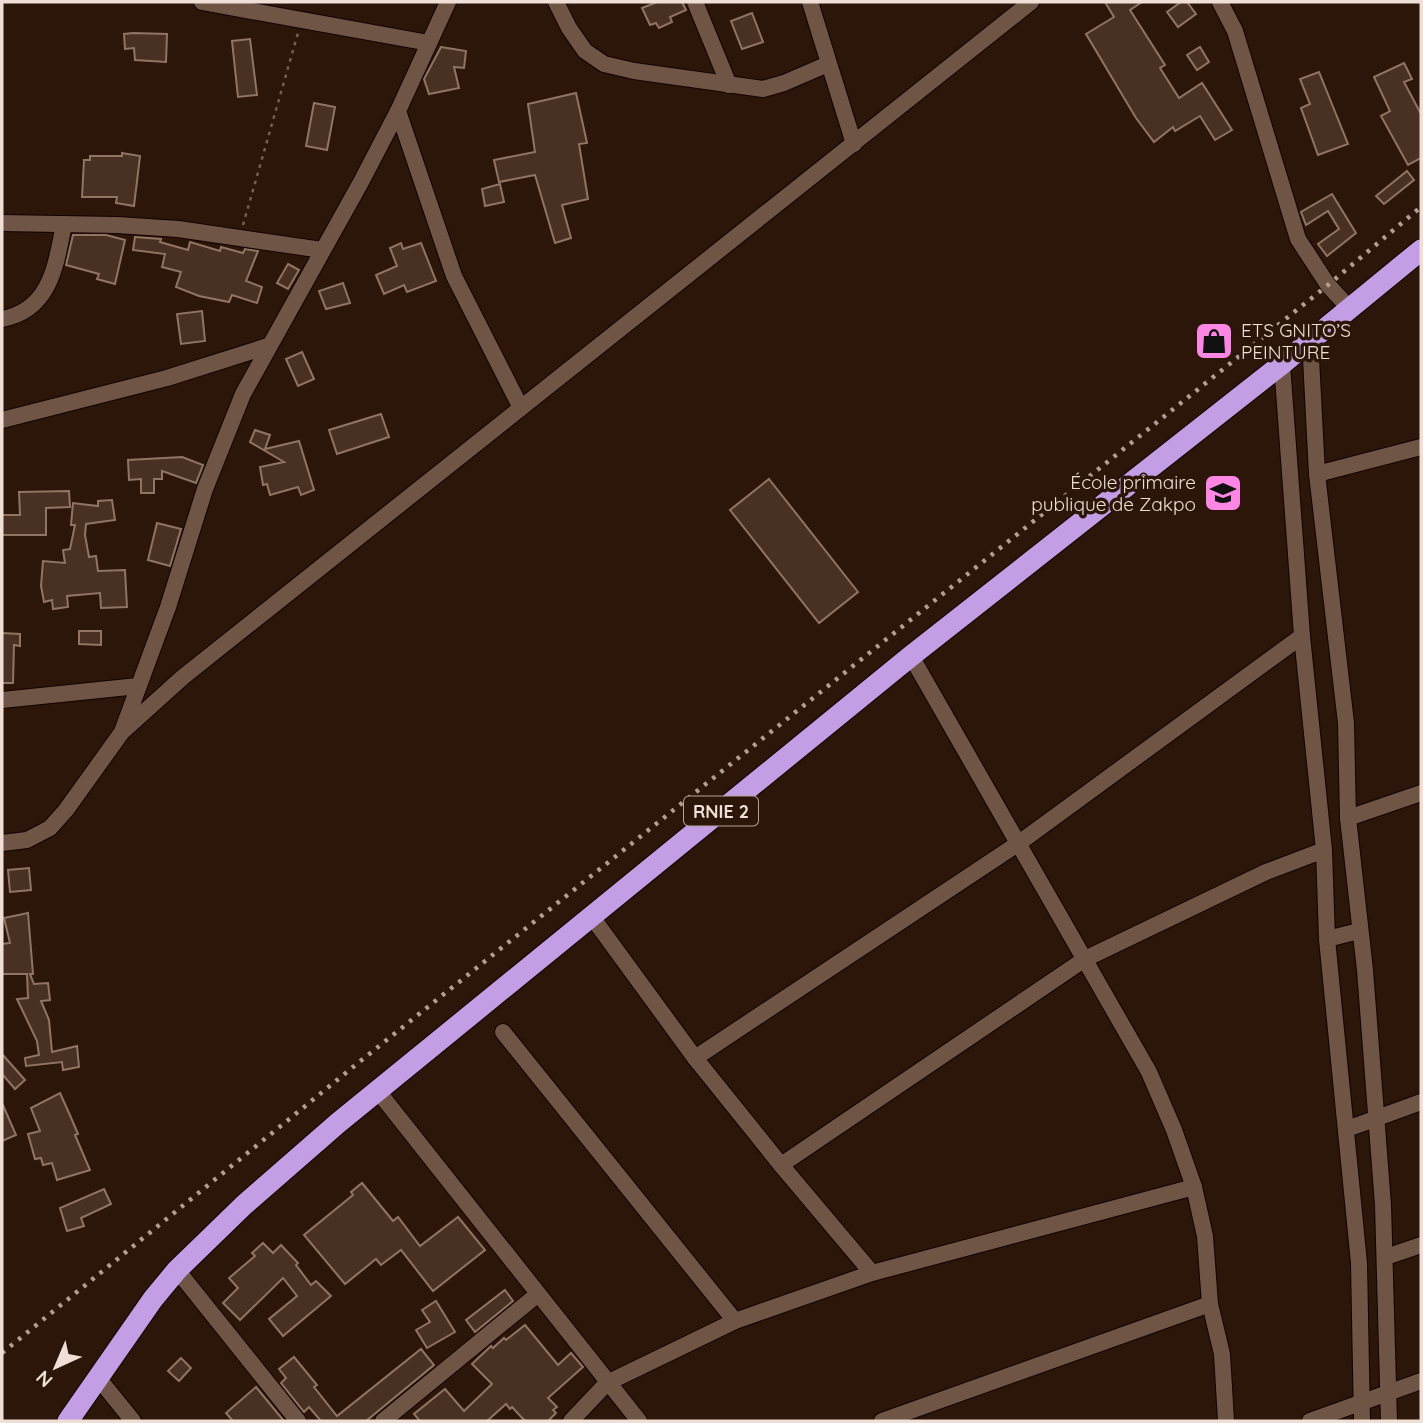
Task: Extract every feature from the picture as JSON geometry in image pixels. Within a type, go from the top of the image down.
[{"type":"highway","name":"RNIE 2","points":[[68,1421],[153,1299],[177,1270],[244,1205],[377,1090],[911,656],[1282,364],[1421,250]]},
{"type":"street","points":[[202,2],[429,43]]},
{"type":"street","points":[[122,732],[168,607],[205,489],[243,394],[398,111],[448,2]]},
{"type":"street","points":[[556,2],[585,51],[604,64],[634,71],[763,89],[828,64]]},
{"type":"street","points":[[695,2],[729,85]]},
{"type":"street","points":[[810,2],[853,144]]},
{"type":"street","points":[[2,843],[27,840],[50,828],[122,732],[183,677],[1031,2]]},
{"type":"street","points":[[1220,2],[1235,31],[1297,239],[1328,285],[1350,309]]},
{"type":"street","points":[[398,111],[454,276],[520,408]]},
{"type":"street","points":[[2,223],[178,229],[323,250]]},
{"type":"street","points":[[2,319],[12,317],[34,304],[49,285],[64,224]]},
{"type":"street","points":[[1310,339],[1317,474],[1346,723],[1348,818],[1365,970],[1376,1118],[1386,1257],[1390,1421]]},
{"type":"street","points":[[2,421],[167,378],[268,346]]},
{"type":"street","points":[[1282,364],[1302,636],[1324,850],[1327,939],[1359,1263],[1362,1421]]},
{"type":"street","points":[[1317,474],[1421,447]]},
{"type":"street","points":[[695,1058],[1019,843],[1302,636]]},
{"type":"street","points":[[911,656],[1149,1073],[1174,1129],[1194,1187],[1205,1236],[1210,1304],[1222,1354],[1227,1421]]},
{"type":"street","points":[[2,700],[138,686]]},
{"type":"street","points":[[1348,818],[1421,793]]},
{"type":"street","points":[[781,1165],[1085,959],[1266,872],[1324,850]]},
{"type":"street","points":[[592,917],[695,1058],[872,1273]]},
{"type":"street","points":[[1327,939],[1359,931]]},
{"type":"street","points":[[503,1032],[735,1321]]},
{"type":"street","points":[[377,1090],[639,1421]]},
{"type":"street","points":[[1347,1129],[1421,1102]]},
{"type":"street","points":[[571,1421],[607,1383],[735,1321],[872,1273],[1194,1187]]},
{"type":"street","points":[[1386,1257],[1421,1245]]},
{"type":"street","points":[[177,1270],[298,1421]]},
{"type":"street","points":[[383,1421],[538,1294]]},
{"type":"street","points":[[882,1421],[1210,1304]]},
{"type":"street","points":[[99,1379],[133,1421]]},
{"type":"street","points":[[1310,1421],[1421,1381]]},
{"type":"path","points":[[240,237],[302,20]]},
{"type":"building","points":[[657,2],[682,2],[686,10],[670,17],[672,22],[659,28],[656,23],[650,25],[642,8]]},
{"type":"building","points":[[1105,2],[1142,2],[1130,10],[1165,65],[1160,68],[1179,98],[1202,83],[1232,130],[1215,140],[1200,116],[1175,131],[1173,127],[1154,142],[1136,118],[1086,34],[1114,17]]},
{"type":"building","points":[[1181,2],[1187,2],[1196,14],[1178,27],[1167,12]]},
{"type":"building","points":[[752,13],[763,42],[742,49],[731,21]]},
{"type":"building","points":[[124,34],[167,34],[166,62],[135,60],[134,48],[125,49]]},
{"type":"building","points":[[250,39],[257,95],[238,97],[232,41]]},
{"type":"building","points":[[441,47],[466,51],[464,68],[454,67],[459,88],[429,94],[424,79]]},
{"type":"building","points":[[1200,47],[1209,62],[1197,70],[1187,55]]},
{"type":"building","points":[[1404,63],[1412,79],[1404,82],[1421,114],[1421,158],[1408,165],[1381,116],[1390,111],[1374,77]]},
{"type":"building","points":[[1319,72],[1348,144],[1318,155],[1301,108],[1310,104],[1300,79]]},
{"type":"building","points":[[576,93],[587,143],[579,144],[588,199],[562,205],[571,238],[555,243],[535,175],[499,182],[494,160],[535,152],[528,104]]},
{"type":"building","points":[[314,103],[335,107],[327,150],[306,146]]},
{"type":"building","points":[[122,153],[140,156],[134,206],[116,203],[117,197],[82,197],[84,160],[90,160],[90,156],[122,156]]},
{"type":"building","points":[[1407,171],[1414,180],[1384,204],[1376,196]]},
{"type":"building","points":[[500,184],[504,202],[485,206],[482,189]]},
{"type":"building","points":[[1332,194],[1356,233],[1327,256],[1318,244],[1339,229],[1328,211],[1306,225],[1301,212]]},
{"type":"building","points":[[73,235],[106,235],[125,240],[115,284],[97,279],[99,274],[66,265]]},
{"type":"building","points":[[135,237],[161,239],[160,242],[188,250],[190,242],[220,251],[221,247],[243,253],[245,249],[258,251],[246,281],[262,287],[257,303],[232,295],[229,302],[199,296],[176,287],[181,272],[162,267],[165,254],[133,250]]},
{"type":"building","points":[[401,243],[403,249],[421,243],[436,281],[407,292],[404,285],[384,294],[376,275],[397,266],[390,248]]},
{"type":"building","points":[[288,264],[299,270],[288,289],[277,283]]},
{"type":"building","points":[[343,283],[350,303],[326,309],[319,291]]},
{"type":"building","points":[[202,311],[205,341],[181,344],[177,314]]},
{"type":"building","points":[[302,352],[314,379],[298,386],[286,359]]},
{"type":"building","points":[[381,414],[389,437],[337,454],[329,430]]},
{"type":"building","points":[[255,430],[270,435],[265,449],[299,441],[314,490],[301,495],[298,487],[270,495],[267,484],[263,485],[260,467],[284,462],[250,442]]},
{"type":"building","points":[[182,457],[203,465],[196,483],[162,471],[162,479],[154,479],[154,493],[141,493],[141,479],[129,480],[128,460]]},
{"type":"building","points":[[769,479],[858,592],[819,623],[730,510]]},
{"type":"building","points":[[69,491],[70,507],[46,508],[46,535],[2,535],[2,515],[20,515],[19,492]]},
{"type":"building","points":[[112,500],[115,520],[86,524],[85,535],[89,557],[96,556],[98,571],[125,570],[127,607],[101,608],[100,593],[67,596],[68,607],[53,609],[52,600],[44,602],[41,586],[43,561],[65,563],[63,550],[70,549],[75,525],[71,525],[73,503],[98,506],[98,501]]},
{"type":"building","points":[[157,523],[181,529],[170,566],[148,560]]},
{"type":"building","points":[[79,631],[101,631],[101,645],[79,644]]},
{"type":"building","points":[[2,633],[20,634],[20,646],[14,645],[13,683],[2,683]]},
{"type":"building","points":[[29,868],[31,890],[10,892],[8,870]]},
{"type":"building","points":[[28,913],[33,974],[30,974],[34,984],[48,983],[50,1000],[41,1001],[49,1020],[52,1052],[77,1046],[79,1067],[63,1070],[62,1062],[26,1066],[25,1058],[39,1055],[37,1041],[17,999],[28,998],[27,974],[2,974],[2,944],[10,943],[4,918]]},
{"type":"building","points":[[2,1054],[25,1080],[15,1089],[2,1074]]},
{"type":"building","points":[[60,1093],[90,1170],[57,1180],[52,1163],[43,1165],[41,1158],[35,1159],[28,1134],[40,1131],[31,1108]]},
{"type":"building","points":[[2,1103],[16,1135],[2,1141]]},
{"type":"building","points":[[362,1183],[393,1221],[398,1217],[420,1246],[458,1217],[485,1250],[433,1291],[401,1250],[381,1265],[376,1259],[345,1284],[304,1235],[353,1195],[351,1192]]},
{"type":"building","points":[[104,1189],[111,1204],[81,1218],[84,1226],[67,1231],[60,1208]]},
{"type":"building","points":[[263,1243],[273,1253],[281,1245],[298,1263],[296,1265],[311,1285],[316,1281],[331,1296],[283,1336],[269,1319],[297,1296],[283,1278],[240,1320],[223,1303],[238,1288],[229,1278],[255,1256],[252,1253]]},
{"type":"building","points":[[505,1290],[513,1301],[475,1332],[466,1320]]},
{"type":"building","points":[[436,1301],[455,1332],[427,1348],[416,1330],[430,1322],[422,1310]]},
{"type":"building","points":[[525,1325],[558,1365],[571,1353],[583,1367],[548,1398],[557,1407],[553,1410],[556,1413],[548,1421],[525,1421],[506,1404],[487,1421],[420,1421],[414,1414],[445,1389],[464,1411],[492,1384],[472,1364],[491,1346],[493,1348],[504,1338],[506,1340]]},
{"type":"building","points":[[421,1349],[434,1365],[366,1421],[321,1421],[309,1407],[304,1412],[281,1383],[286,1378],[279,1369],[294,1357],[337,1416]]},
{"type":"building","points":[[181,1358],[191,1368],[179,1381],[168,1371]]},
{"type":"building","points":[[256,1387],[284,1421],[233,1421],[226,1413]]},
{"type":"railway","points":[[2,1353],[358,1063],[1328,285],[1421,207]]},
{"type":"place","name":"ETS GNITO’S PEINTURE","points":[[1214,341]]},
{"type":"place","name":"École primaire publique de Zakpo","points":[[1223,493]]}]
